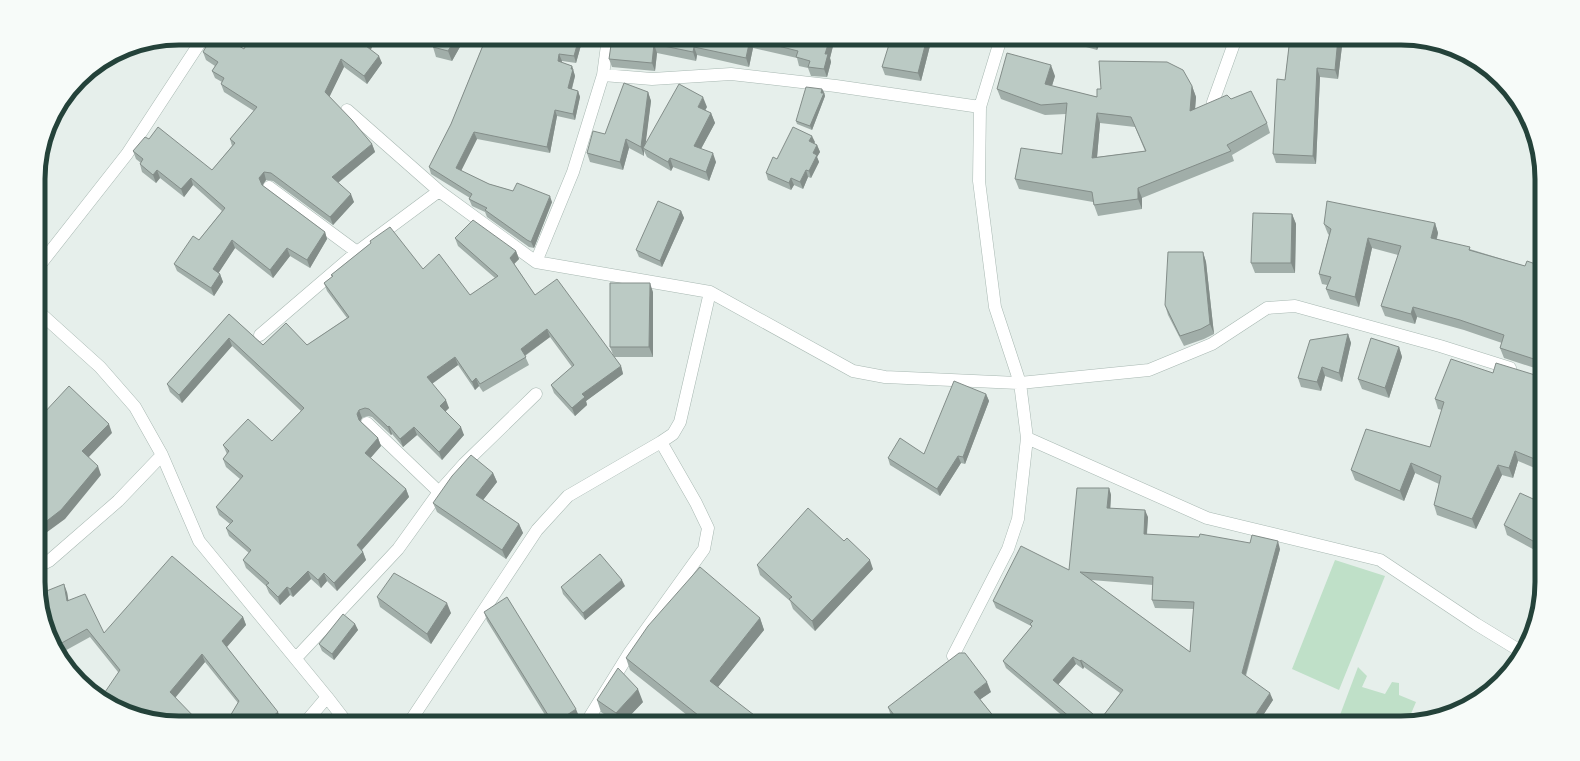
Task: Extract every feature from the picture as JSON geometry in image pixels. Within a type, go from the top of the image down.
[{"type":"street","points":[[45,257],[127,154],[198,45]]},
{"type":"street","points":[[536,262],[573,172],[603,75],[607,45]]},
{"type":"street","points":[[953,656],[1008,549],[1018,519],[1027,438],[1020,383],[995,307],[978,181],[980,107],[999,45]]},
{"type":"street","points":[[1213,102],[1233,45]]},
{"type":"street","points":[[603,75],[652,79],[731,74],[836,86],[980,107]]},
{"type":"street","points":[[347,110],[439,191],[536,262],[710,292],[853,371],[885,377],[1020,383],[1149,370],[1212,344],[1266,308],[1294,306],[1440,346],[1520,371]]},
{"type":"street","points":[[269,187],[357,252]]},
{"type":"street","points":[[260,335],[357,252],[439,191]]},
{"type":"street","points":[[414,716],[537,530],[568,496],[673,434],[680,422],[710,292]]},
{"type":"street","points":[[45,317],[100,367],[135,407],[162,455],[199,541],[342,716]]},
{"type":"street","points":[[296,658],[398,549],[439,492],[464,464],[536,394]]},
{"type":"street","points":[[367,423],[439,492]]},
{"type":"street","points":[[1027,438],[1207,518],[1380,560],[1476,624],[1517,649]]},
{"type":"street","points":[[590,716],[630,652],[704,549],[708,528],[696,503],[661,442]]},
{"type":"street","points":[[45,563],[118,501],[162,455]]},
{"type":"street","points":[[311,716],[327,696]]},
{"type":"green space","points":[[1335,560],[1385,576],[1339,690],[1292,669]]},
{"type":"green space","points":[[1358,667],[1367,676],[1362,687],[1385,694],[1392,682],[1399,683],[1399,695],[1416,702],[1410,716],[1340,716]]},
{"type":"building","points":[[207,45],[237,45],[244,49],[246,45],[366,45],[379,56],[364,76],[341,59],[325,92],[352,120],[372,144],[332,177],[351,194],[330,217],[271,173],[264,172],[259,178],[262,185],[325,232],[307,260],[287,248],[270,270],[232,240],[213,269],[220,274],[211,288],[174,264],[193,236],[199,240],[225,208],[191,178],[181,189],[157,170],[153,175],[140,164],[143,159],[133,151],[145,137],[149,139],[158,127],[212,170],[235,143],[230,139],[257,107],[221,84],[224,78],[212,71],[218,62],[203,52]]},
{"type":"building","points":[[433,45],[452,45],[448,51],[433,47]]},
{"type":"building","points":[[483,45],[577,45],[574,56],[559,54],[558,61],[572,66],[571,69],[573,69],[568,88],[578,91],[573,114],[555,110],[547,147],[474,132],[456,168],[489,184],[513,191],[517,183],[550,196],[531,242],[485,210],[487,208],[469,199],[472,194],[429,167],[451,124]]},
{"type":"building","points":[[611,45],[654,45],[652,63],[609,59]]},
{"type":"building","points":[[659,45],[749,45],[746,58],[694,47],[693,52]]},
{"type":"building","points":[[774,45],[828,45],[825,54],[828,54],[824,69],[808,67],[810,61],[796,57],[798,51]]},
{"type":"building","points":[[889,45],[925,45],[918,73],[882,67]]},
{"type":"building","points":[[1289,45],[1337,45],[1335,70],[1317,68],[1313,156],[1273,154],[1277,79],[1285,80]]},
{"type":"building","points":[[1007,53],[1051,65],[1045,84],[1097,97],[1097,89],[1101,89],[1099,61],[1167,62],[1183,70],[1192,86],[1190,111],[1227,95],[1231,99],[1251,91],[1267,123],[1227,145],[1231,151],[1138,188],[1138,199],[1094,205],[1092,192],[1015,179],[1021,148],[1062,154],[1067,103],[1041,105],[997,89]],"holes":[[[1097,113],[1131,117],[1146,151],[1092,158]]]},
{"type":"building","points":[[624,83],[648,92],[641,147],[626,139],[620,162],[587,153],[593,131],[605,134]]},
{"type":"building","points":[[679,84],[703,97],[698,107],[711,113],[694,146],[713,153],[706,172],[670,158],[668,162],[643,148]]},
{"type":"building","points":[[806,87],[822,89],[821,93],[824,93],[810,126],[796,121]]},
{"type":"building","points":[[793,127],[812,136],[809,141],[817,145],[813,153],[817,155],[809,171],[806,170],[800,182],[791,178],[789,183],[766,173],[773,157],[777,159]]},
{"type":"building","points":[[658,201],[681,211],[660,261],[636,250]]},
{"type":"building","points":[[1327,201],[1435,223],[1431,238],[1470,247],[1469,250],[1525,266],[1527,261],[1535,264],[1535,359],[1500,348],[1504,335],[1460,320],[1413,307],[1411,314],[1381,306],[1401,246],[1368,238],[1355,297],[1326,289],[1331,277],[1319,274],[1331,229],[1324,224]]},
{"type":"building","points":[[1253,213],[1292,214],[1291,263],[1251,263]]},
{"type":"building","points":[[473,220],[516,251],[510,258],[535,295],[557,279],[621,366],[582,394],[585,397],[572,408],[551,385],[574,365],[547,329],[521,349],[526,357],[480,384],[476,378],[472,382],[455,357],[427,377],[446,400],[440,406],[461,427],[439,452],[414,427],[400,439],[389,426],[388,427],[369,409],[365,408],[359,410],[357,414],[359,420],[378,438],[365,453],[406,489],[357,545],[363,552],[334,583],[324,573],[318,580],[308,571],[290,589],[287,587],[278,597],[266,585],[269,583],[243,560],[251,550],[226,528],[233,521],[216,507],[243,476],[223,459],[229,451],[223,445],[248,419],[272,441],[304,408],[229,338],[179,395],[167,384],[229,314],[263,345],[286,323],[307,345],[349,317],[324,283],[333,276],[331,275],[371,243],[370,241],[390,227],[423,269],[439,254],[470,295],[498,276],[455,238]]},
{"type":"building","points":[[1168,252],[1203,252],[1210,324],[1201,329],[1180,336],[1165,305]]},
{"type":"building","points":[[610,283],[650,283],[649,347],[610,347]]},
{"type":"building","points":[[1348,334],[1339,373],[1322,367],[1317,382],[1298,378],[1310,340]]},
{"type":"building","points":[[1371,338],[1399,347],[1385,388],[1358,379]]},
{"type":"building","points":[[1451,359],[1493,373],[1496,363],[1535,375],[1535,459],[1515,451],[1509,468],[1498,465],[1472,519],[1434,505],[1441,476],[1411,463],[1400,491],[1351,470],[1366,429],[1430,447],[1444,402],[1435,399]]},
{"type":"building","points":[[954,381],[986,394],[963,457],[958,456],[937,489],[888,458],[900,438],[924,454]]},
{"type":"building","points":[[69,386],[109,424],[82,451],[98,466],[61,510],[45,522],[45,412]]},
{"type":"building","points":[[471,455],[493,473],[476,495],[519,524],[502,550],[433,503],[452,476]]},
{"type":"building","points":[[1077,488],[1109,488],[1107,508],[1145,510],[1144,534],[1199,537],[1200,534],[1250,543],[1252,535],[1278,541],[1242,673],[1270,693],[1255,716],[1103,716],[1123,690],[1081,660],[1080,661],[1073,657],[1053,680],[1095,716],[1069,716],[1003,661],[1032,626],[1030,624],[1033,621],[993,601],[1021,546],[1069,570]],"holes":[[[1080,572],[1153,577],[1152,600],[1194,602],[1190,652]]]},
{"type":"building","points":[[1520,493],[1535,500],[1535,542],[1504,525]]},
{"type":"building","points":[[808,508],[844,541],[847,538],[870,560],[812,621],[789,599],[792,597],[757,565]]},
{"type":"building","points":[[600,554],[622,580],[583,613],[561,587]]},
{"type":"building","points":[[172,556],[243,617],[222,641],[278,712],[273,716],[230,716],[239,701],[202,654],[170,692],[193,716],[170,716],[153,713],[128,706],[112,698],[105,693],[120,670],[87,629],[60,644],[50,617],[46,591],[64,584],[67,601],[85,594],[104,633]]},
{"type":"building","points":[[700,567],[760,618],[710,681],[755,716],[699,716],[626,658],[648,626]]},
{"type":"building","points":[[394,573],[447,603],[427,634],[377,597]]},
{"type":"building","points":[[507,597],[576,709],[566,716],[549,716],[484,612]]},
{"type":"building","points":[[343,614],[355,624],[332,654],[319,644]]},
{"type":"building","points":[[959,653],[965,653],[987,682],[974,692],[993,716],[895,716],[888,707]]},
{"type":"building","points":[[618,668],[638,689],[616,713],[597,700]]}]
